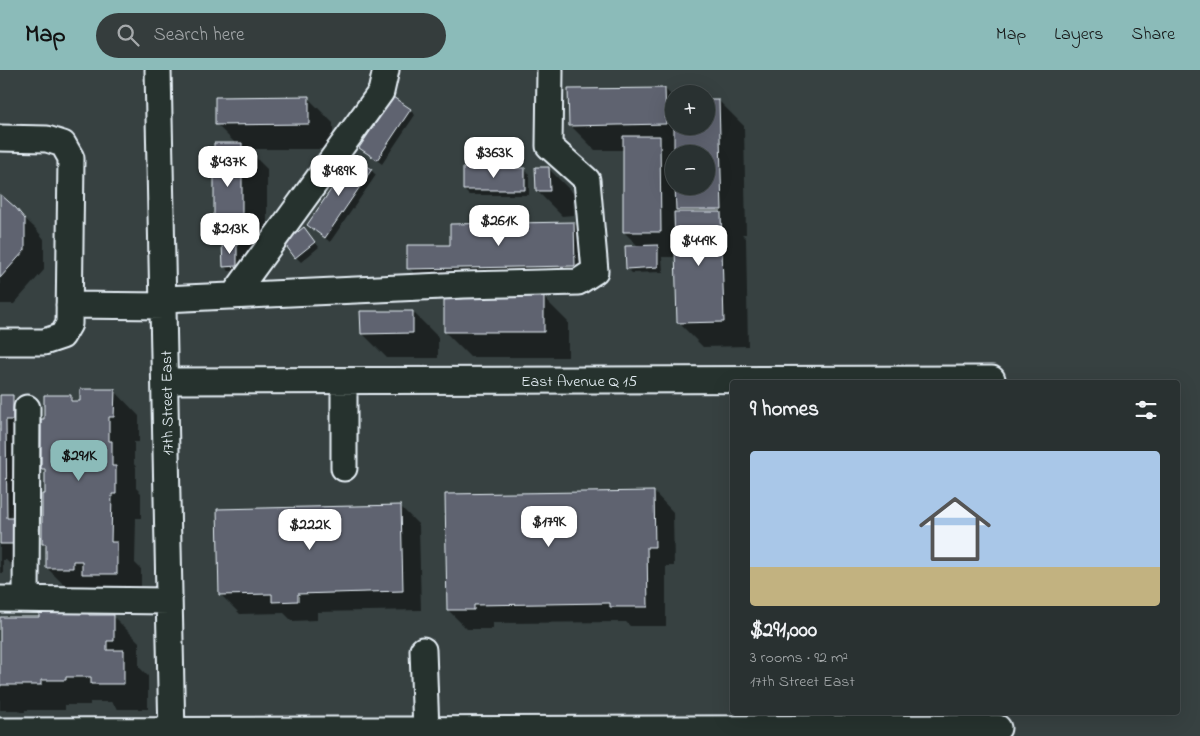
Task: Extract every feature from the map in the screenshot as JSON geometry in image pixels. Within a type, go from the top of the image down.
[{"type":"street","name":"17th Street East","points":[[158,70],[172,734]]},
{"type":"street","points":[[233,296],[381,92],[386,70]]},
{"type":"street","points":[[69,305],[164,302],[233,296],[464,284],[578,282],[595,271],[587,180],[549,146],[550,70]]},
{"type":"street","points":[[0,138],[47,139],[63,144],[71,158],[69,324],[62,336],[44,342],[0,342]]},
{"type":"street","name":"East Avenue Q 15","points":[[886,380],[992,379]]},
{"type":"street","points":[[344,381],[344,468]]},
{"type":"street","name":"East Avenue Q 15","points":[[166,382],[730,381]]},
{"type":"street","points":[[26,408],[26,599]]},
{"type":"street","points":[[0,599],[169,601]]},
{"type":"street","points":[[423,650],[426,731]]},
{"type":"street","points":[[0,731],[172,734],[426,731],[781,721],[998,728]]},
{"type":"building","points":[[665,88],[665,124],[569,126],[568,89]]},
{"type":"building","points":[[309,96],[309,124],[215,125],[215,97]]},
{"type":"building","points":[[393,97],[411,109],[377,160],[359,148]]},
{"type":"building","points":[[715,100],[719,100],[722,210],[676,210],[675,195],[715,195],[715,145],[674,145],[674,135],[715,135]]},
{"type":"building","points":[[623,136],[660,136],[661,232],[623,232]]},
{"type":"building","points":[[214,143],[242,143],[242,232],[214,232]]},
{"type":"building","points":[[353,157],[372,169],[325,238],[307,225]]},
{"type":"building","points":[[535,167],[549,167],[550,191],[536,191]]},
{"type":"building","points":[[463,168],[525,168],[525,190],[463,190]]},
{"type":"building","points":[[0,194],[25,219],[25,250],[0,278]]},
{"type":"building","points":[[674,212],[721,212],[724,322],[677,323]]},
{"type":"building","points":[[574,222],[575,266],[407,269],[407,245],[450,245],[450,224]]},
{"type":"building","points":[[304,227],[315,242],[295,258],[284,243]]},
{"type":"building","points":[[222,243],[237,243],[237,266],[223,267]]},
{"type":"building","points":[[658,245],[658,267],[626,269],[625,246]]},
{"type":"building","points":[[444,296],[544,296],[544,332],[444,332]]},
{"type":"building","points":[[360,311],[413,311],[413,333],[361,334]]},
{"type":"building","points":[[80,389],[115,389],[114,417],[109,417],[109,441],[112,441],[112,466],[116,466],[116,494],[112,494],[111,542],[117,542],[117,574],[82,574],[82,561],[73,561],[73,568],[46,568],[46,544],[42,544],[42,494],[45,494],[45,469],[41,469],[41,419],[44,419],[44,395],[71,395],[71,401],[80,401]]},
{"type":"building","points":[[0,395],[13,395],[13,420],[6,420],[7,518],[14,518],[14,544],[0,544]]},
{"type":"building","points":[[654,491],[655,547],[647,547],[648,607],[610,607],[610,603],[474,605],[474,610],[447,610],[445,494]]},
{"type":"building","points":[[401,505],[403,591],[298,594],[298,601],[272,602],[272,594],[219,595],[217,509]]},
{"type":"building","points":[[89,611],[89,615],[114,615],[114,641],[107,641],[107,650],[124,650],[124,684],[91,684],[91,677],[66,677],[66,680],[41,680],[41,685],[1,685],[0,687],[0,617],[39,617],[39,612]]}]
